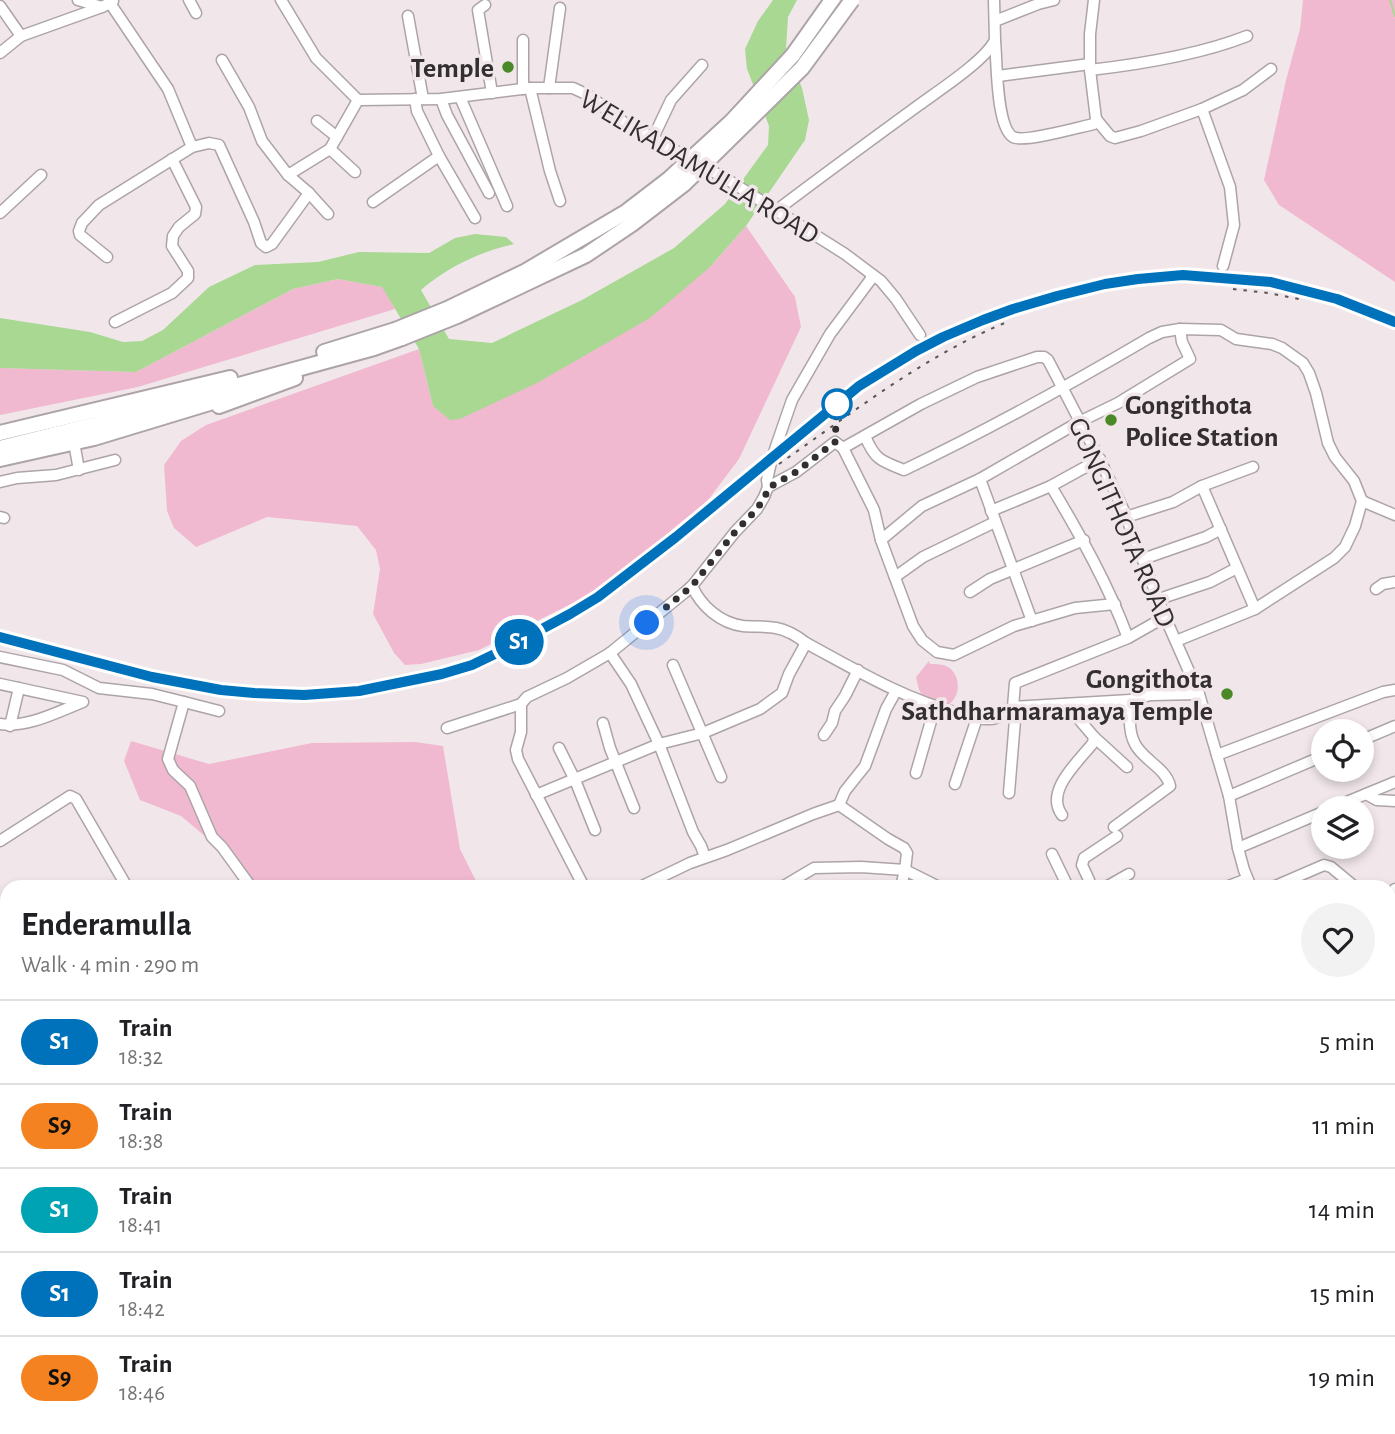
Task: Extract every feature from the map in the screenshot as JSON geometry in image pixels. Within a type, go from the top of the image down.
[{"type":"highway","points":[[0,466],[75,448],[232,403],[374,348],[526,271],[626,212],[670,179],[732,122],[793,55],[832,0]]},
{"type":"highway","points":[[0,433],[398,334],[457,316],[586,255],[684,184],[802,68],[852,0]]},
{"type":"highway","points":[[0,447],[96,424],[374,348]]},
{"type":"highway","points":[[0,453],[93,431],[343,359]]},
{"type":"highway","points":[[0,459],[94,438],[306,373]]},
{"type":"street","points":[[78,0],[107,2]]},
{"type":"street","points":[[189,0],[196,13]]},
{"type":"street","points":[[281,0],[316,58],[358,100],[330,149],[288,175]]},
{"type":"street","points":[[994,0],[1000,109],[1006,129],[1012,137],[1021,139],[1042,136],[1094,124],[1096,119]]},
{"type":"street","points":[[995,21],[1054,0]]},
{"type":"street","points":[[1094,0],[1090,67],[1096,119],[1110,136],[1115,138],[1202,109],[1242,90],[1271,69]]},
{"type":"street","points":[[0,53],[21,36],[107,2]]},
{"type":"street","points":[[107,2],[168,89],[192,147]]},
{"type":"street","points":[[485,5],[478,10],[492,93]]},
{"type":"street","points":[[0,6],[21,36]]},
{"type":"street","points":[[549,88],[561,8]]},
{"type":"street","points":[[408,16],[419,99],[417,111],[439,156],[475,218]]},
{"type":"street","points":[[998,76],[1127,65],[1222,46],[1247,36]]},
{"type":"street","points":[[523,40],[527,88],[560,201]]},
{"type":"street","points":[[777,210],[945,86],[975,62],[995,40]]},
{"type":"street","points":[[222,60],[249,107],[262,141],[288,175],[328,214]]},
{"type":"street","points":[[653,138],[671,100],[702,65]]},
{"type":"street","name":"WELIKADAMULLA ROAD","points":[[358,100],[441,99],[527,88],[573,89],[588,95],[622,121],[728,180],[845,254],[881,281],[897,299],[920,335]]},
{"type":"street","points":[[460,97],[507,206]]},
{"type":"street","points":[[441,99],[489,193]]},
{"type":"street","points":[[1202,109],[1230,187],[1234,225],[1223,266]]},
{"type":"street","points":[[317,121],[337,137]]},
{"type":"street","points":[[107,257],[80,235],[82,223],[99,205],[192,147],[219,145],[261,243],[266,247],[272,244],[309,193]]},
{"type":"street","points":[[330,149],[355,172]]},
{"type":"street","points":[[373,202],[439,156]]},
{"type":"street","points":[[115,322],[172,293],[188,278],[188,271],[172,246],[173,236],[179,227],[195,214],[196,207],[172,159]]},
{"type":"street","points":[[0,213],[41,175]]},
{"type":"street","points":[[447,728],[521,704],[527,697],[567,678],[610,653],[692,586],[765,497],[772,458],[792,401],[830,334],[871,279],[871,275]]},
{"type":"street","points":[[843,448],[865,436],[870,448],[880,460],[904,470],[960,443],[1162,332],[1180,329],[1221,330],[1237,339],[1282,348],[1303,363],[1309,373],[1328,443],[1335,457],[1354,481],[1362,501],[1355,526],[1345,547],[1306,577],[1255,609],[1176,641]]},
{"type":"street","points":[[881,540],[922,506],[980,479],[1079,422],[1118,403],[1190,359],[1182,342],[1180,329]]},
{"type":"street","name":"GONGITHOTA ROAD","points":[[865,436],[921,404],[977,377],[1037,357],[1048,360],[1100,459],[1199,694],[1229,796],[1238,848],[1248,880]]},
{"type":"street","points":[[768,488],[796,472],[835,442],[843,448],[874,510],[881,540],[913,626],[922,640],[937,652],[954,655],[1014,626],[1075,608],[1115,604]]},
{"type":"street","points":[[75,448],[79,470]]},
{"type":"street","points":[[895,577],[923,557],[1100,459]]},
{"type":"street","points":[[0,482],[56,475],[115,460]]},
{"type":"street","points":[[1126,517],[1173,502],[1202,486],[1253,467]]},
{"type":"street","points":[[980,479],[1032,621]]},
{"type":"street","points":[[1051,486],[1084,540],[1128,638]]},
{"type":"street","points":[[1202,486],[1255,609]]},
{"type":"street","points":[[1362,501],[1395,515]]},
{"type":"street","points":[[1143,559],[1221,529]]},
{"type":"street","points":[[970,592],[990,579],[1084,540]]},
{"type":"street","points":[[1159,599],[1210,582],[1237,568]]},
{"type":"street","points":[[1376,589],[1383,584],[1395,582]]},
{"type":"street","points":[[692,586],[709,611],[722,619],[740,626],[777,628],[896,691],[935,707],[977,718],[990,720],[1004,715],[1013,707],[1130,700],[1151,695],[1199,694]]},
{"type":"street","points":[[1009,793],[1015,683],[1128,638],[1165,617]]},
{"type":"street","points":[[536,795],[659,744],[704,733],[761,709],[782,693],[806,643]]},
{"type":"street","points":[[610,653],[631,684],[659,744],[705,857]]},
{"type":"street","points":[[0,657],[63,670],[99,688],[152,694],[219,711]]},
{"type":"street","points":[[673,665],[721,777]]},
{"type":"street","points":[[824,734],[858,670]]},
{"type":"street","points":[[0,684],[19,688],[83,702],[27,723],[5,725],[19,688]]},
{"type":"street","points":[[1217,755],[1382,692],[1395,690]]},
{"type":"street","points":[[839,806],[845,791],[865,766],[886,709],[896,691]]},
{"type":"street","points":[[1089,880],[1082,865],[1084,858],[1170,786],[1164,775],[1135,746],[1131,733],[1130,700]]},
{"type":"street","points":[[184,702],[167,759],[173,770],[190,786],[212,837],[246,880]]},
{"type":"street","points":[[521,704],[516,750],[518,759],[580,880]]},
{"type":"street","points":[[1066,704],[1094,737],[1127,767]]},
{"type":"street","points":[[916,773],[935,707]]},
{"type":"street","points":[[955,784],[977,718]]},
{"type":"street","points":[[603,723],[634,808]]},
{"type":"street","points":[[1374,735],[1395,726]]},
{"type":"street","points":[[1062,815],[1056,797],[1060,785],[1093,743],[1094,737]]},
{"type":"street","points":[[559,748],[595,830]]},
{"type":"street","points":[[1229,796],[1311,761]]},
{"type":"street","points":[[1361,796],[1395,782]]},
{"type":"street","points":[[1366,794],[1377,800],[1395,801]]},
{"type":"street","points":[[0,841],[70,796],[76,799],[123,880]]},
{"type":"street","points":[[839,806],[904,848],[907,853],[903,880]]},
{"type":"street","points":[[655,880],[705,857],[839,806]]},
{"type":"street","points":[[1238,848],[1311,817]]},
{"type":"street","points":[[1052,854],[1065,880]]},
{"type":"street","points":[[1289,880],[1324,865],[1331,867],[1347,880]]},
{"type":"street","points":[[794,880],[814,869],[861,867],[905,870],[925,880]]},
{"type":"street","points":[[1118,880],[1129,874]]},
{"type":"shaded area","points":[[773,0],[797,0],[788,17],[786,48],[802,88],[809,120],[805,140],[746,226],[710,267],[650,318],[537,383],[460,419],[450,420],[433,406],[419,349],[382,287],[338,279],[293,289],[136,372],[0,368],[0,318],[90,332],[123,342],[142,341],[163,330],[209,287],[255,265],[318,262],[359,252],[429,253],[455,238],[475,234],[506,237],[514,244],[464,261],[421,290],[449,339],[492,343],[582,300],[674,248],[725,204],[768,145],[769,126],[747,69],[745,49],[758,21]]},
{"type":"shaded area","points":[[1303,0],[1395,0],[1395,282],[1279,205],[1264,180],[1300,29]]},
{"type":"shaded area","points":[[746,226],[795,297],[801,327],[739,459],[705,504],[595,592],[479,650],[421,664],[405,665],[394,653],[373,614],[380,569],[376,550],[357,526],[267,517],[196,547],[174,528],[167,511],[164,465],[181,441],[206,425],[419,349],[433,406],[710,267]]},
{"type":"shaded area","points":[[338,279],[383,287],[395,309],[138,387],[0,415],[0,368],[136,372],[293,289]]},
{"type":"shaded area","points":[[929,661],[930,664],[948,667],[956,676],[957,693],[946,706],[925,698],[920,691],[916,677]]},
{"type":"shaded area","points":[[131,741],[209,764],[312,743],[415,742],[443,746],[460,849],[476,880],[243,880],[225,853],[181,816],[140,800],[124,761]]},
{"type":"waterway","points":[[1390,0],[1395,16]]},
{"type":"railway","points":[[0,637],[157,679],[253,693],[293,695],[359,691],[440,674],[505,650],[567,616],[625,577],[859,386],[916,351],[983,320],[1105,284],[1183,275],[1271,282],[1337,299],[1395,322]]},
{"type":"railway","points":[[1233,289],[1299,299]]},
{"type":"railway","points":[[779,464],[918,368],[1007,322]]},
{"type":"train","name":"S1","points":[[0,637],[152,677],[221,690],[254,693],[304,695],[359,691],[442,674],[472,665],[499,652],[598,597],[676,537],[859,386],[943,337],[998,314],[1105,284],[1183,275],[1271,282],[1337,299],[1395,322]]},
{"type":"place","name":"Temple","points":[[508,67]]},
{"type":"place","name":"Gongithota Police Station","points":[[1111,420]]},
{"type":"place","name":"Gongithota Sathdharmaramaya Temple","points":[[1227,694]]},
{"type":"route","points":[[647,623],[692,586],[757,509],[768,488],[796,472],[835,442],[837,404]]}]
